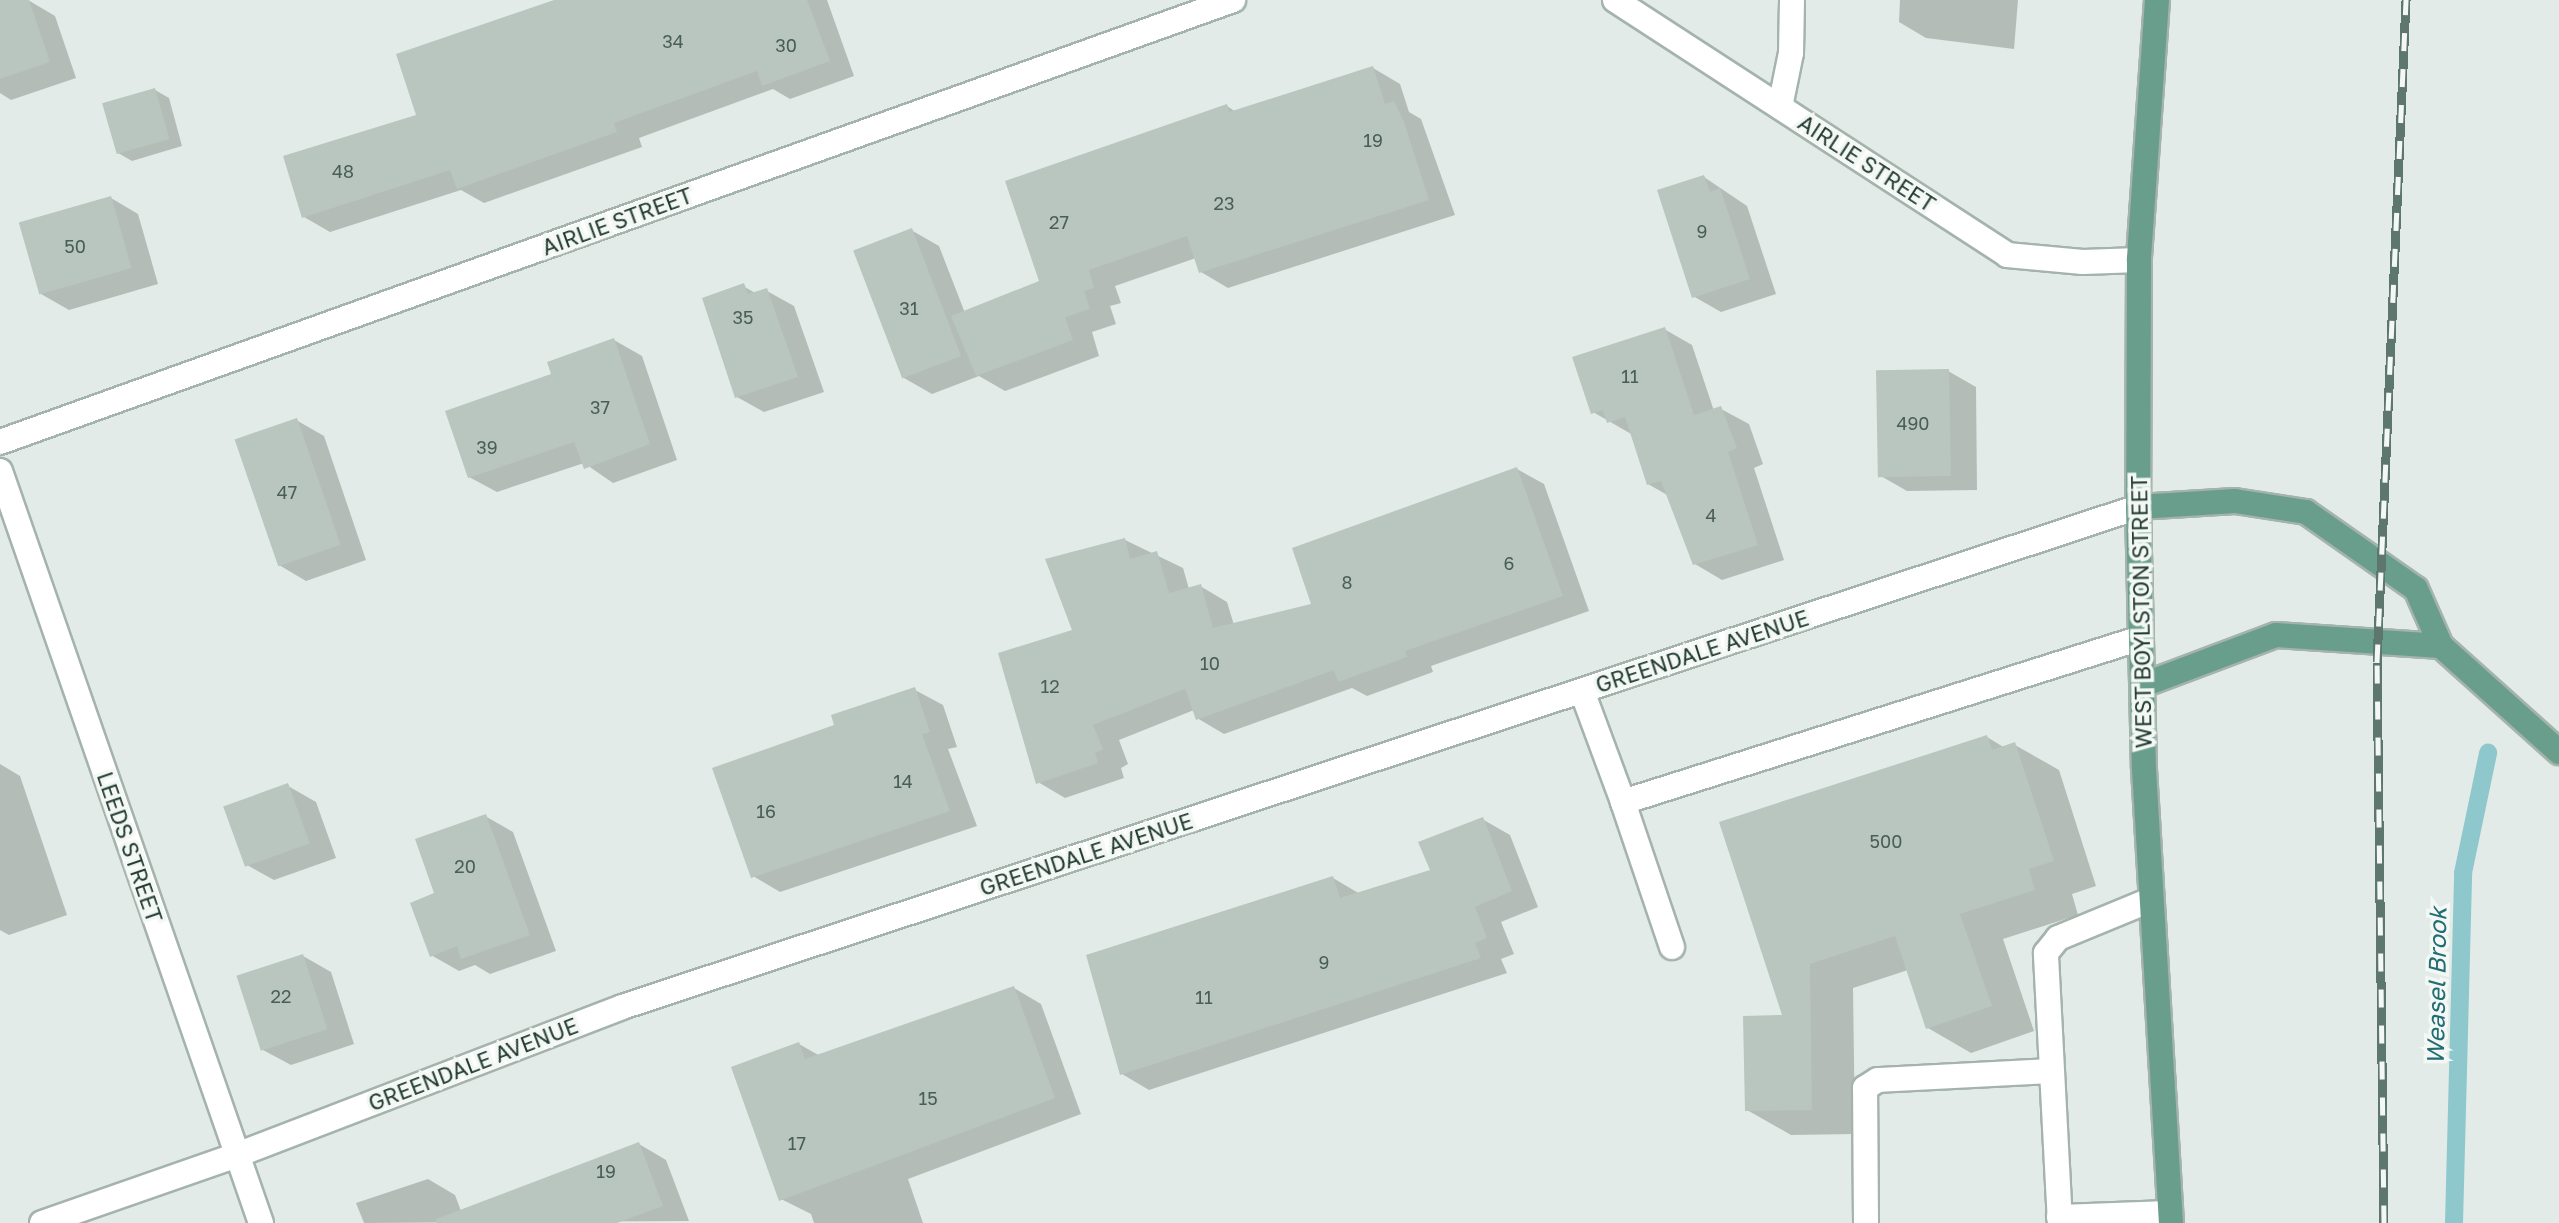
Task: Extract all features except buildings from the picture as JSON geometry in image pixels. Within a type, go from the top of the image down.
[{"type":"main road","name":"WEST BOYLSTON STREET","points":[[2157,0],[2139,260],[2138,507],[2150,900],[2170,1218]]},
{"type":"main road","points":[[2138,507],[2235,501],[2306,512],[2416,589],[2441,646],[2559,752]]},
{"type":"main road","points":[[2143,685],[2276,635],[2441,646]]},
{"type":"street","name":"AIRLIE STREET","points":[[0,442],[1233,0]]},
{"type":"street","name":"AIRLIE STREET","points":[[1615,0],[2007,255],[2083,262],[2139,260]]},
{"type":"street","points":[[1780,107],[1791,53],[1792,0]]},
{"type":"street","name":"LEEDS STREET","points":[[0,471],[261,1223]]},
{"type":"street","name":"GREENDALE AVENUE","points":[[42,1223],[237,1155],[622,1007],[2138,507]]},
{"type":"street","points":[[1623,802],[2141,638]]},
{"type":"street","points":[[1582,691],[1672,947]]},
{"type":"street","points":[[2150,900],[2058,938],[2046,953],[2049,1071],[2059,1220],[2170,1218]]},
{"type":"street","points":[[1866,1223],[1865,1088],[1878,1080],[2049,1071]]},
{"type":"waterway","name":"Weasel Brook","points":[[2454,1223],[2463,873],[2488,753]]},
{"type":"railway","points":[[2384,1223],[2377,662],[2406,0]]}]
